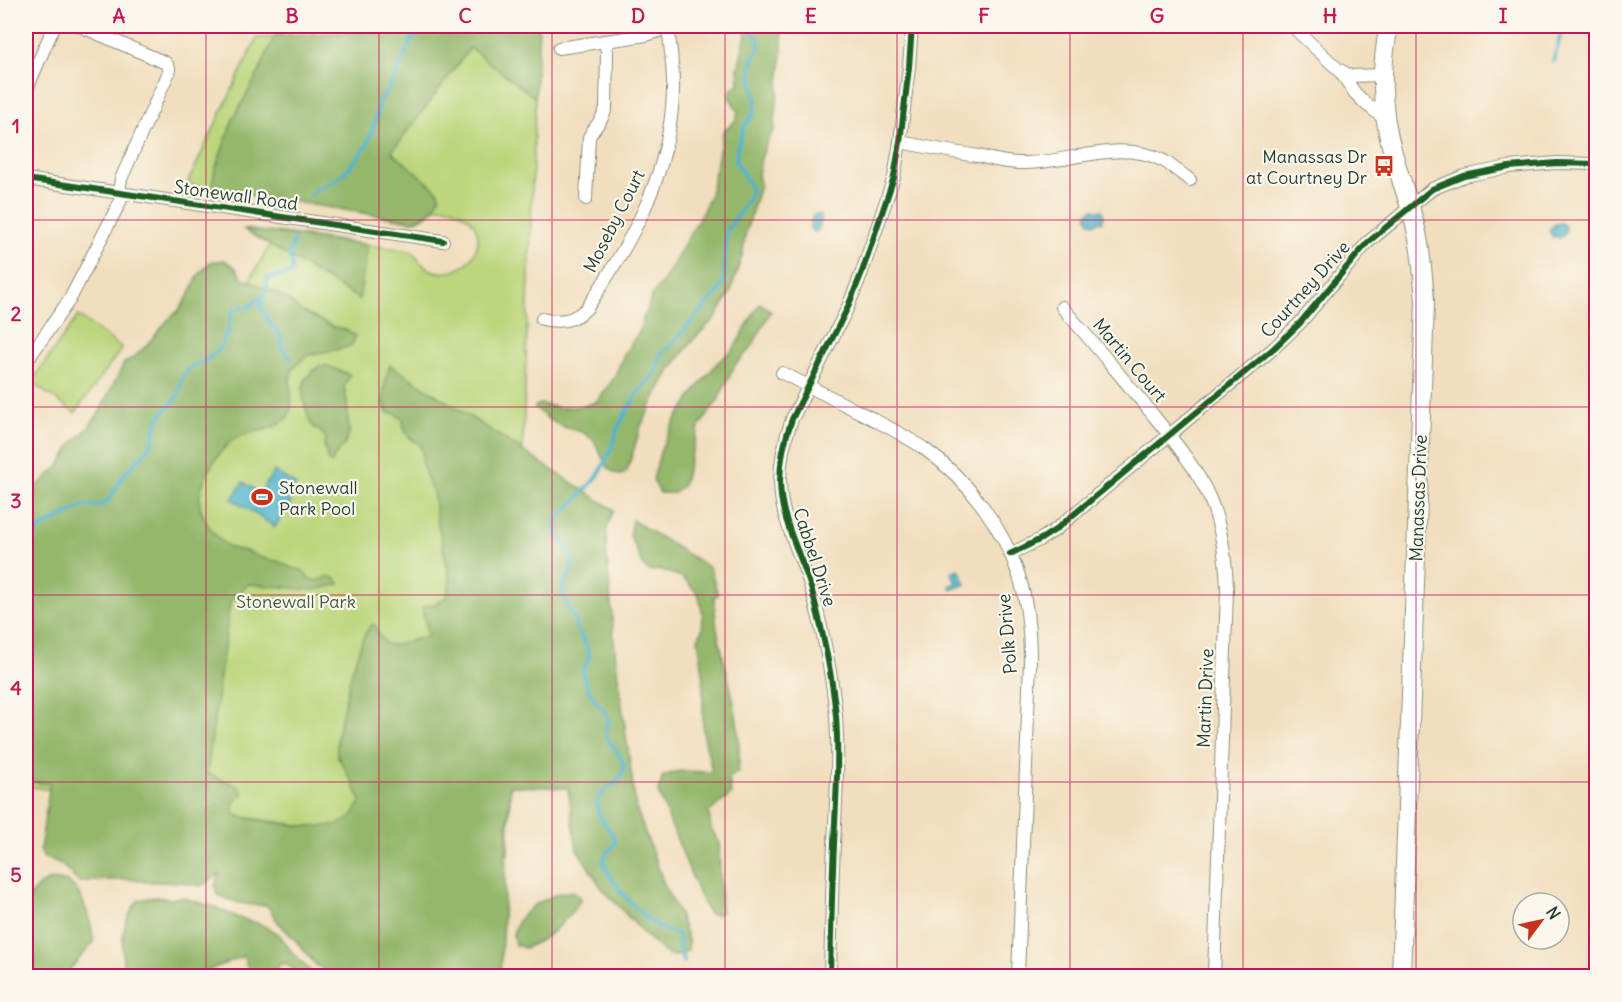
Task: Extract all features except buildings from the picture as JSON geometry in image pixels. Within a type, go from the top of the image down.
[{"type":"main road","name":"Manassas Drive","points":[[1389,26],[1386,38],[1383,98],[1392,152],[1421,249],[1425,302],[1401,976]]},
{"type":"street","points":[[26,91],[54,26]]},
{"type":"street","points":[[26,362],[70,299],[120,202],[121,179],[169,72],[166,63],[80,26]]},
{"type":"street","name":"Moseby Court","points":[[542,319],[562,321],[581,314],[624,249],[654,189],[668,139],[672,106],[673,78],[668,26],[646,35],[559,48]]},
{"type":"street","name":"Cabbel Drive","points":[[830,976],[837,772],[836,718],[832,677],[824,637],[782,502],[781,462],[785,438],[808,385],[847,309],[862,272],[894,177],[909,67],[912,26]]},
{"type":"street","points":[[1292,26],[1339,70],[1355,93],[1386,120]]},
{"type":"street","name":"Moseby Court","points":[[586,199],[589,137],[604,117],[606,108],[607,52],[605,40]]},
{"type":"street","points":[[1339,70],[1350,76],[1383,75]]},
{"type":"street","points":[[900,142],[1017,164],[1065,159],[1094,153],[1131,152],[1164,161],[1190,180]]},
{"type":"street","name":"Courtney Drive","points":[[1010,554],[1055,530],[1274,348],[1300,323],[1367,243],[1432,189],[1454,179],[1509,167],[1539,164],[1596,164]]},
{"type":"street","name":"Stonewall Road","points":[[26,179],[443,241]]},
{"type":"street","name":"Martin Court","points":[[1062,307],[1169,436]]},
{"type":"street","name":"Polk Drive","points":[[782,373],[906,437],[926,449],[945,465],[974,495],[992,521],[1019,576],[1029,627],[1030,662],[1018,976]]},
{"type":"street","name":"Martin Drive","points":[[1169,436],[1194,470],[1209,497],[1217,519],[1224,551],[1227,589],[1214,976]]},
{"type":"green space","points":[[376,26],[539,26],[535,98],[470,48],[392,152],[439,192],[440,196],[436,205],[422,217],[413,221],[215,189],[214,173],[233,119],[259,72],[275,35],[378,32]]},
{"type":"green space","name":"Stonewall Park","points":[[407,26],[538,26],[508,855],[26,786],[26,543],[180,402],[277,232],[411,251],[431,270],[444,272],[456,270],[466,264],[473,255],[478,234],[473,223],[463,214],[450,208],[437,208],[413,221],[187,184],[257,38],[378,36]]},
{"type":"green space","points":[[743,26],[782,26],[782,55],[774,130],[761,158],[758,174],[760,185],[746,232],[742,256],[730,293],[716,317],[693,340],[671,369],[656,395],[641,426],[627,471],[622,475],[607,466],[589,436],[556,424],[535,406],[541,404],[560,408],[584,406],[596,402],[614,378],[625,352],[640,331],[651,297],[663,282],[710,196],[723,132],[736,120],[738,111],[729,97],[732,89],[739,84],[738,68],[746,35]]},
{"type":"green space","points":[[243,229],[368,245],[359,299]]},
{"type":"green space","points":[[224,260],[235,267],[242,278],[287,299],[299,310],[334,327],[347,330],[355,336],[352,345],[314,354],[300,361],[291,374],[292,402],[289,415],[271,428],[233,440],[217,457],[204,482],[200,506],[211,529],[224,543],[231,548],[302,570],[309,579],[318,581],[326,577],[335,578],[340,584],[314,590],[248,584],[230,602],[207,773],[239,788],[243,794],[233,806],[237,816],[294,825],[324,826],[347,820],[361,801],[337,755],[337,736],[352,670],[364,636],[371,625],[375,625],[378,634],[386,644],[395,645],[428,636],[422,607],[435,604],[447,596],[450,583],[434,496],[422,464],[423,453],[419,443],[407,434],[403,420],[394,413],[388,413],[385,408],[384,390],[390,365],[614,510],[607,527],[606,544],[616,662],[636,808],[666,889],[679,914],[688,940],[688,950],[677,956],[668,955],[645,935],[601,887],[577,849],[568,788],[510,786],[500,976],[481,976],[482,970],[473,974],[443,976],[335,976],[316,965],[278,922],[267,905],[241,903],[217,894],[215,887],[219,874],[200,886],[181,882],[148,882],[128,879],[78,882],[60,863],[44,858],[40,850],[50,784],[26,781],[26,501],[36,487],[59,466],[71,445],[99,413],[124,363],[146,346],[179,310],[198,276],[210,262]]},
{"type":"green space","points":[[760,303],[771,311],[751,348],[735,365],[718,400],[699,427],[683,485],[674,493],[660,493],[653,480],[661,449],[675,421],[718,362],[733,350]]},
{"type":"green space","points":[[78,316],[122,348],[75,413],[31,382]]},
{"type":"green space","points":[[320,366],[328,366],[350,375],[344,387],[349,433],[345,444],[333,458],[332,464],[328,461],[324,444],[326,438],[311,423],[303,397],[305,380]]},
{"type":"green space","points":[[632,520],[710,568],[718,595],[714,596],[716,625],[733,699],[739,735],[739,753],[738,772],[729,778],[731,795],[709,812],[711,829],[719,842],[721,912],[716,915],[709,913],[702,902],[658,792],[663,776],[679,771],[712,772],[703,731],[703,673],[698,639],[702,630],[703,616],[699,595],[682,577],[659,570],[649,571],[644,567],[630,536]]},
{"type":"green space","points":[[57,880],[71,884],[80,895],[94,942],[64,976],[26,976],[26,926],[30,896],[39,885]]},
{"type":"green space","points":[[573,891],[581,898],[559,926],[543,939],[525,948],[515,945],[513,934],[518,921],[532,906],[557,894]]},
{"type":"green space","points":[[157,897],[171,899],[181,897],[260,924],[279,934],[293,954],[316,976],[302,976],[285,963],[279,965],[274,976],[251,976],[243,956],[195,976],[136,976],[123,965],[122,945],[125,926],[137,902]]},
{"type":"water","points":[[1102,210],[1104,217],[1102,222],[1094,224],[1089,221],[1087,216],[1089,211]]},
{"type":"water","points":[[815,214],[820,215],[822,220],[818,230],[814,232],[811,230],[810,223]]},
{"type":"water","points":[[1561,223],[1566,227],[1566,232],[1559,238],[1553,237],[1550,228]]},
{"type":"water","name":"Stonewall Park Pool","points":[[274,471],[296,485],[287,500],[291,503],[275,527],[232,499],[243,482],[260,493]]},
{"type":"water","points":[[959,569],[966,584],[951,590],[950,585],[956,583],[951,572]]},
{"type":"waterway","points":[[310,195],[315,190],[336,180],[367,145],[377,116],[379,100],[393,81],[412,39],[432,26]]},
{"type":"waterway","points":[[684,962],[676,933],[655,924],[632,904],[613,881],[603,860],[615,844],[612,834],[599,814],[597,803],[602,793],[620,778],[624,767],[620,756],[606,736],[607,715],[592,696],[584,678],[582,670],[589,659],[588,649],[577,629],[562,589],[571,571],[572,559],[555,529],[557,520],[598,476],[612,447],[618,427],[636,395],[655,373],[662,352],[720,290],[724,281],[726,233],[749,198],[751,188],[736,162],[737,149],[745,124],[755,110],[756,99],[751,69],[759,42],[746,26]]},
{"type":"waterway","points":[[1553,61],[1560,38],[1560,26]]},
{"type":"waterway","points":[[291,359],[282,348],[279,333],[270,324],[261,308],[262,298],[267,290],[267,278],[292,272],[289,256],[294,240]]},
{"type":"waterway","points":[[26,552],[35,534],[43,527],[82,507],[107,502],[127,471],[149,448],[157,422],[177,397],[186,372],[220,348],[223,336],[228,333],[234,310],[250,307],[258,298],[263,297]]},
{"type":"cycle path","points":[[830,976],[837,780],[836,716],[830,668],[816,606],[783,509],[780,470],[784,444],[792,419],[847,309],[894,177],[909,67],[912,26]]},
{"type":"cycle path","points":[[1010,554],[1055,530],[1274,348],[1300,323],[1367,243],[1432,189],[1464,176],[1509,167],[1557,163],[1596,164]]},
{"type":"cycle path","points":[[26,179],[443,241]]},
{"type":"place","name":"Manassas Dr at Courtney Dr","points":[[1384,166]]},
{"type":"place","name":"Stonewall Park Pool","points":[[262,497]]}]
